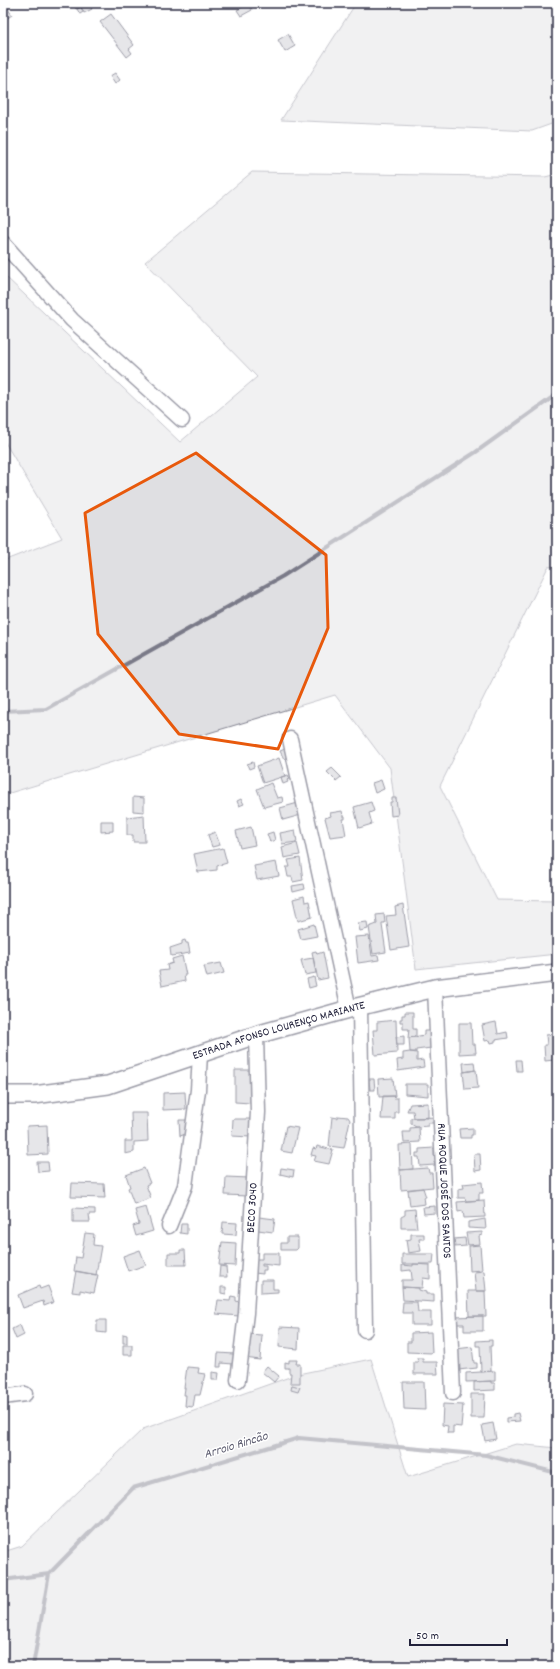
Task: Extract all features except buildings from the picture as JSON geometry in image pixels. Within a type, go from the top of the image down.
[{"type":"main road","name":"ESTRADA AFONSO LOURENÇO MARIANTE","points":[[3,1095],[34,1095],[108,1085],[256,1035],[355,1007],[435,988],[557,973]]},
{"type":"street","points":[[3,243],[72,320],[182,420]]},
{"type":"street","points":[[290,739],[355,1007],[365,1330]]},
{"type":"street","name":"RUA ROQUE JOSÉ DOS SANTOS","points":[[435,988],[453,1393]]},
{"type":"street","name":"BECO 3040","points":[[238,1380],[246,1312],[258,1112],[256,1035]]},
{"type":"street","points":[[169,1226],[185,1186],[198,1090],[200,1054]]},
{"type":"street","points":[[3,1396],[25,1394]]},
{"type":"highlighted area","points":[[196,453],[326,555],[328,628],[278,749],[179,734],[98,634],[85,513]]},
{"type":"shaded area","points":[[356,3],[557,3],[557,122],[532,131],[281,120]]},
{"type":"shaded area","points":[[252,172],[545,177],[557,174],[557,566],[548,567],[440,786],[497,900],[557,901],[557,954],[416,969],[390,768],[335,695],[3,795],[3,561],[62,538],[3,439],[3,279],[6,277],[180,442],[257,377],[145,262]]},
{"type":"shaded area","points":[[371,1359],[408,1477],[516,1444],[557,1448],[557,1666],[3,1666],[3,1552],[22,1546],[143,1429],[298,1374]]},
{"type":"waterway","points":[[3,711],[46,709],[283,576],[476,452],[557,394]]},
{"type":"waterway","name":"Arroio Rincão","points":[[33,1666],[49,1574],[133,1488],[299,1438],[486,1455],[557,1473]]},
{"type":"waterway","points":[[3,1580],[49,1574]]}]
